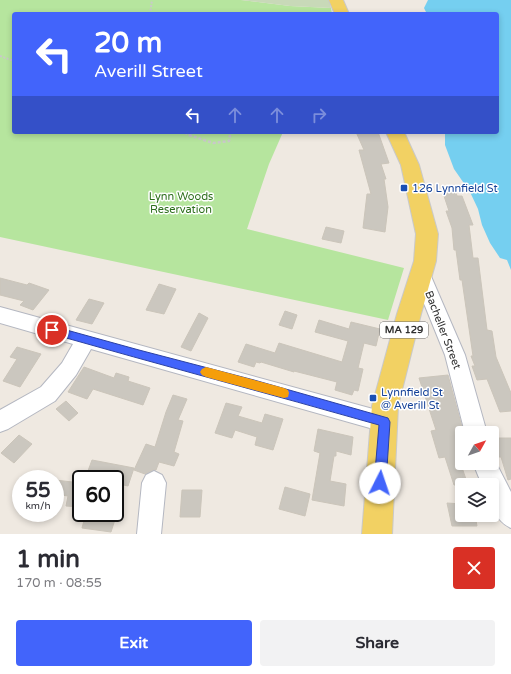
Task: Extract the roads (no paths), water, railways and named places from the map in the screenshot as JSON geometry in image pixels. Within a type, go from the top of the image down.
[{"type":"main road","points":[[336,0],[341,12]]},
{"type":"main road","name":"MA 129","points":[[378,534],[384,422],[387,398],[409,314],[425,261],[427,234],[410,165],[396,134]]},
{"type":"street","name":"Bacheller Street","points":[[421,274],[455,355],[474,426]]},
{"type":"street","points":[[0,315],[86,340],[254,384],[384,422]]},
{"type":"street","points":[[0,422],[48,394],[69,369],[86,340]]},
{"type":"street","points":[[486,470],[511,516]]},
{"type":"street","points":[[149,534],[154,483]]},
{"type":"water","points":[[428,0],[511,0],[511,270],[507,260],[500,258],[490,243],[482,225],[478,209],[470,192],[454,169],[445,145],[445,134],[499,134],[499,12],[426,12],[424,8]]},
{"type":"place","name":"126 Lynnfield St","points":[[404,188]]},
{"type":"place","name":"Lynnfield St @ Averill St","points":[[373,398]]},
{"type":"park label","name":"Lynn Woods Reservation","points":[[181,202]]}]
